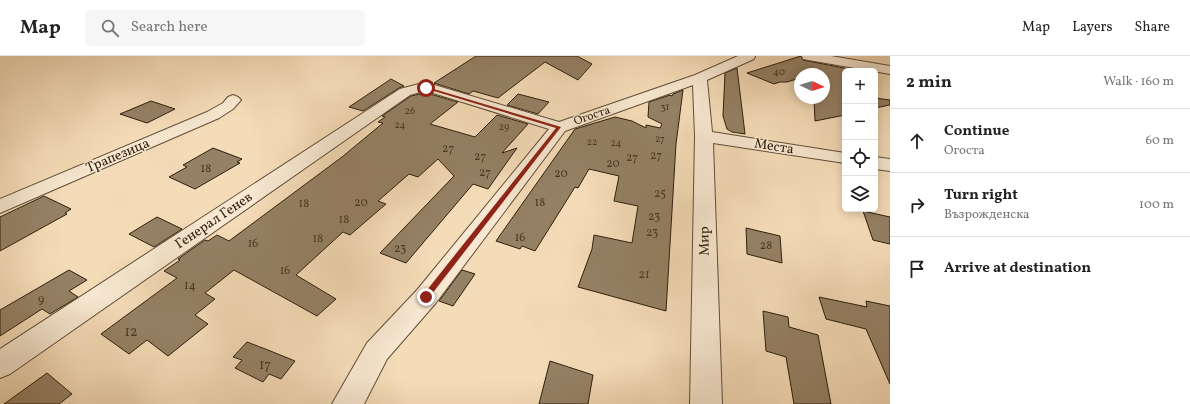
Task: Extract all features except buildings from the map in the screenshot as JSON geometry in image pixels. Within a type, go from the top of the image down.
[{"type":"street","name":"Огоста","points":[[431,88],[559,127],[700,78],[749,56]]},
{"type":"street","points":[[808,56],[890,70]]},
{"type":"street","name":"Мир","points":[[700,78],[704,136],[706,404]]},
{"type":"street","name":"Генерал Генев","points":[[0,365],[406,92],[419,88],[431,88]]},
{"type":"street","name":"Трапезица","points":[[0,207],[213,115],[228,106],[233,100]]},
{"type":"street","points":[[348,404],[377,351],[426,297],[559,127]]},
{"type":"street","name":"Места","points":[[704,136],[842,158]]},
{"type":"street","points":[[878,163],[890,165]]},
{"type":"route","points":[[426,88],[431,88],[559,127],[426,297]]}]
